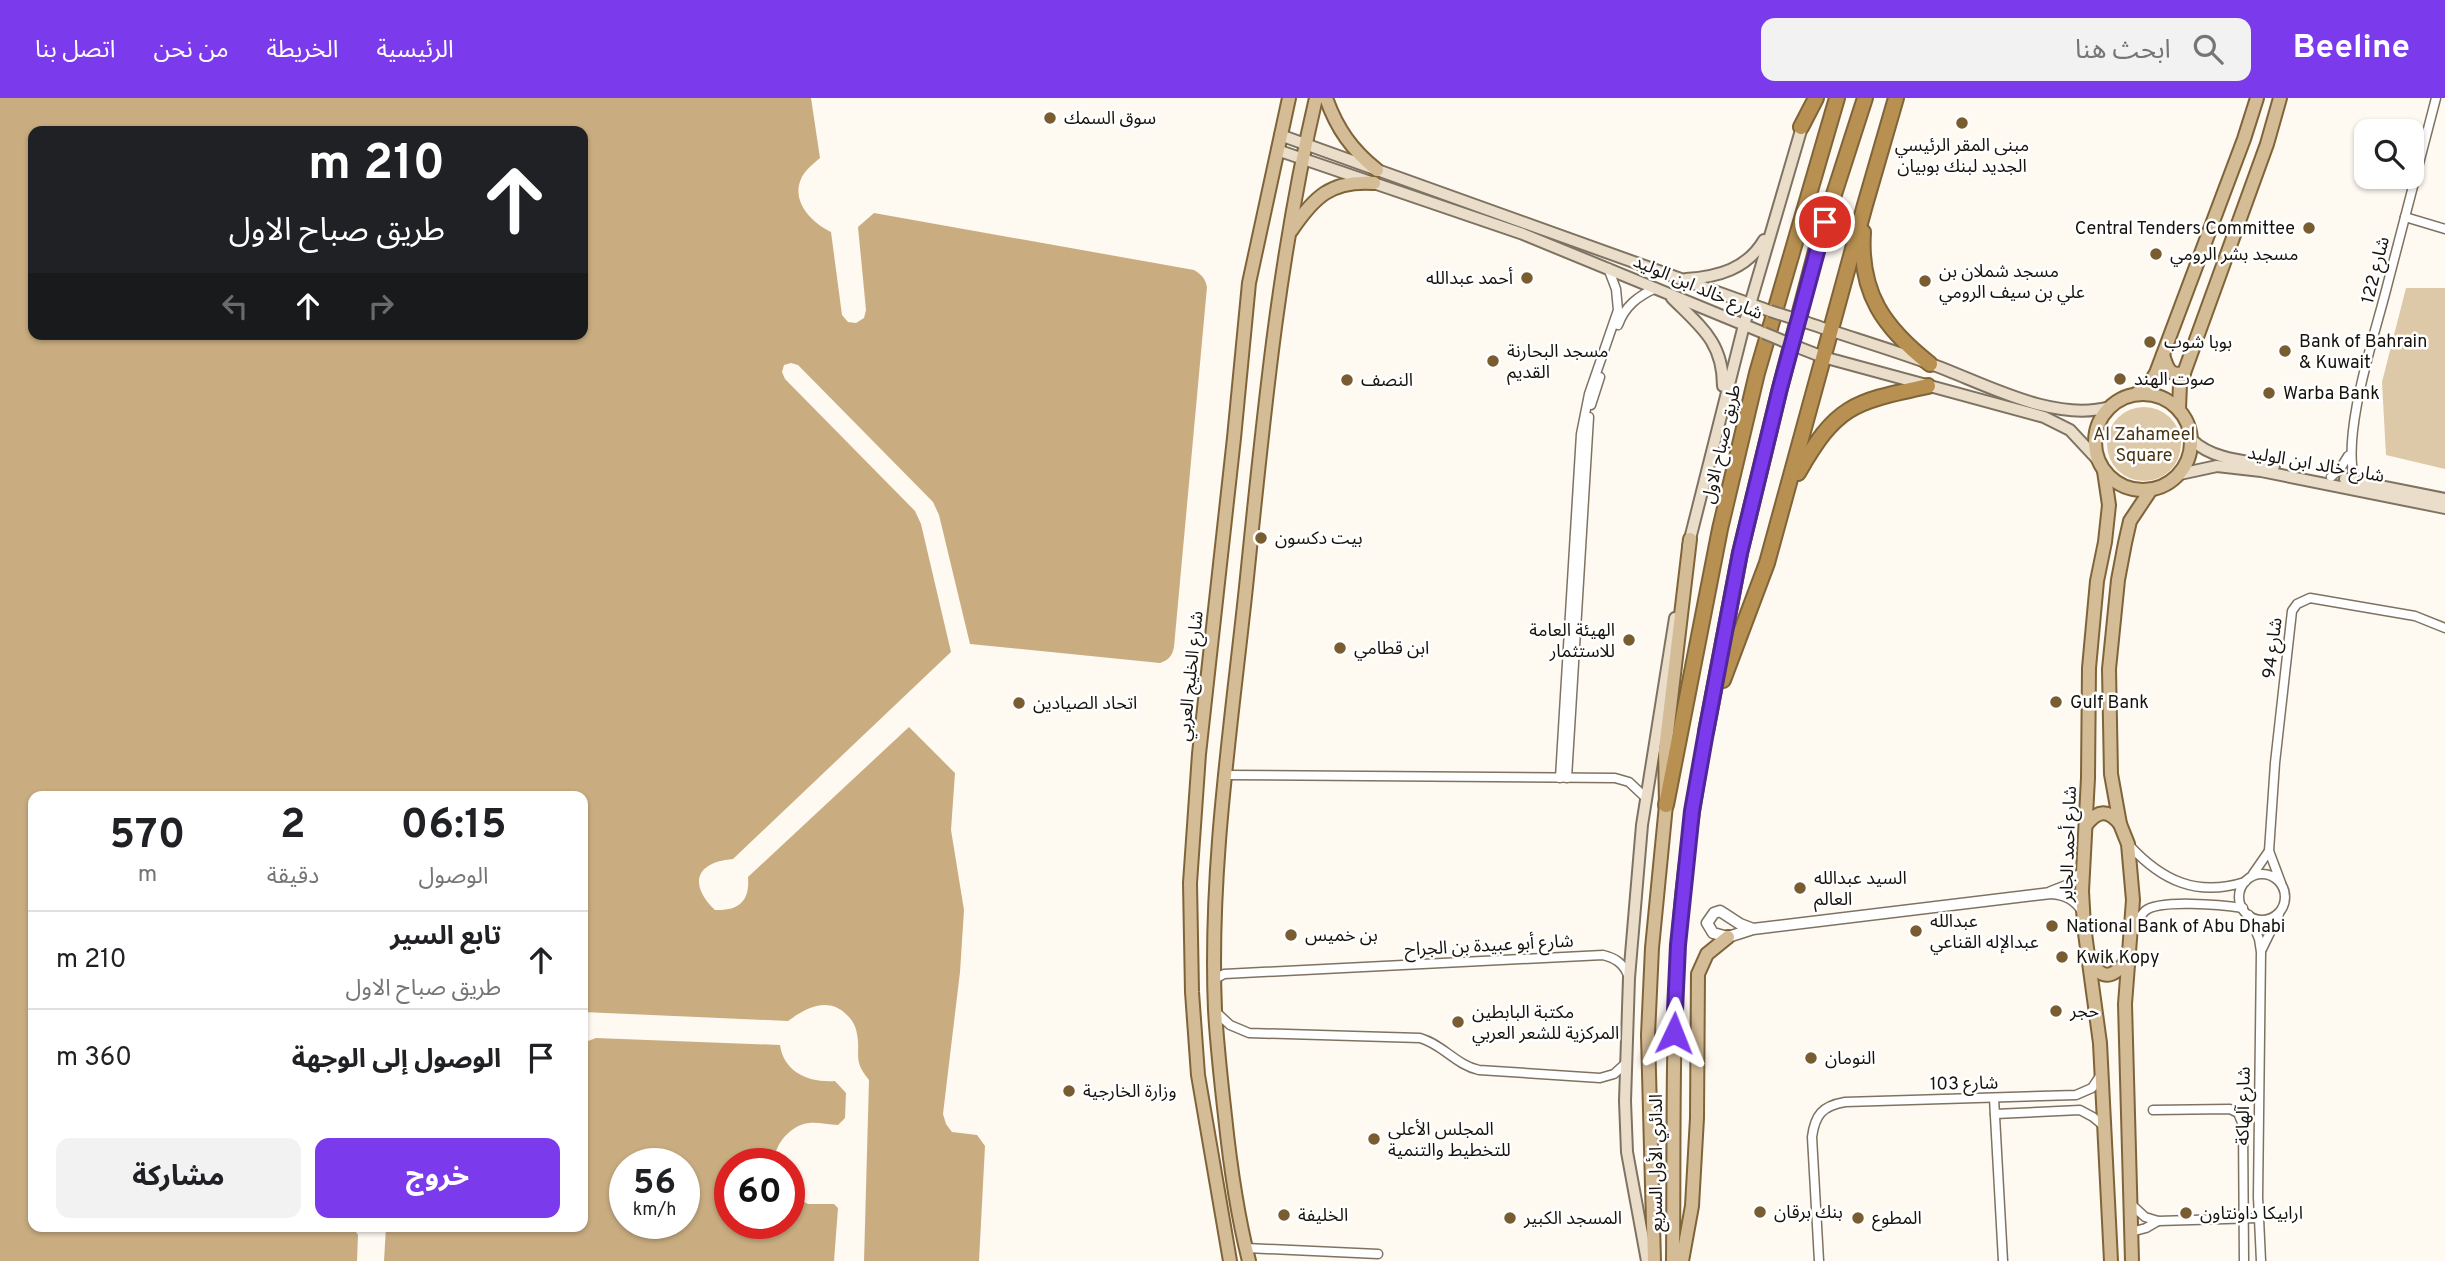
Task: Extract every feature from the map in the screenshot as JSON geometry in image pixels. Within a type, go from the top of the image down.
[{"type":"highway","points":[[1801,127],[1816,98]]},
{"type":"highway","name":"طريق صباح الاول","points":[[1666,805],[1720,529],[1757,373],[1837,98]]},
{"type":"highway","points":[[1711,714],[1740,553],[1780,388],[1817,247],[1865,98]]},
{"type":"highway","points":[[1706,732],[1767,562],[1896,98]]},
{"type":"highway","points":[[1865,205],[1862,262],[1869,290],[1890,329],[1930,364]]},
{"type":"highway","points":[[1787,493],[1816,442],[1844,412],[1868,399],[1928,386]]},
{"type":"main road","name":"شارع الخليج العربي","points":[[1230,1261],[1198,1075],[1192,992],[1190,883],[1199,754],[1249,283],[1289,98]]},
{"type":"main road","points":[[1247,1255],[1229,1153],[1215,1010],[1216,887],[1260,443],[1287,237],[1316,98]]},
{"type":"main road","points":[[1287,237],[1318,197],[1343,184],[1376,176],[1336,124],[1326,98]]},
{"type":"main road","name":"طريق صباح الاول","points":[[1646,798],[1690,539],[1723,402],[1810,98]]},
{"type":"main road","points":[[2136,394],[2155,395],[2179,409],[2188,423],[2192,440],[2190,454],[2180,474],[2171,482],[2150,491],[2129,489],[2111,479],[2101,465],[2095,449],[2098,426],[2110,407],[2148,386],[2156,373],[2257,98]]},
{"type":"main road","points":[[2179,409],[2180,384],[2267,144],[2280,98]]},
{"type":"main road","name":"شارع خالد ابن الوليد","points":[[1280,135],[1823,357],[2058,423],[2078,437],[2101,465]]},
{"type":"main road","name":"شارع خالد ابن الوليد","points":[[1277,150],[1302,159],[1376,176],[1528,223],[1678,279],[1930,364],[2006,394],[2065,411],[2088,413],[2110,407]]},
{"type":"main road","points":[[1678,279],[1708,278],[1735,269],[1757,251],[1772,225]]},
{"type":"main road","points":[[1668,293],[1706,331],[1718,352],[1723,374],[1723,402]]},
{"type":"main road","points":[[2163,355],[2166,367],[2171,373],[2184,373]]},
{"type":"main road","name":"شارع خالد ابن الوليد","points":[[2192,440],[2214,454],[2445,499]]},
{"type":"main road","name":"شارع أحمد الجابر","points":[[2101,465],[2109,505],[2097,581],[2089,667],[2086,825],[2082,873],[2083,912],[2102,1071],[2111,1255]]},
{"type":"main road","name":"شارع خالد ابن الوليد","points":[[2180,474],[2217,466],[2261,471],[2445,508]]},
{"type":"main road","points":[[2132,1261],[2125,1004],[2133,900],[2127,844],[2120,824],[2111,774],[2109,669],[2118,580],[2125,543],[2135,511],[2150,491]]},
{"type":"main road","points":[[2105,542],[2115,536],[2125,543]]},
{"type":"main road","name":"الدائري الأول السريع","points":[[1654,1261],[1648,1035],[1652,948],[1666,805],[1665,750],[1690,539]]},
{"type":"main road","name":"الدائري الأول السريع","points":[[1673,1261],[1674,1033],[1678,945],[1692,811],[1706,732]]},
{"type":"main road","name":"الدائري الأول السريع","points":[[1646,798],[1637,870],[1626,1063],[1627,1152],[1647,1261]]},
{"type":"main road","points":[[2086,825],[2096,814],[2102,812],[2109,813],[2120,824]]},
{"type":"main road","points":[[1682,1261],[1692,1206],[1697,1118],[1698,974],[1707,954],[1728,937]]},
{"type":"main road","points":[[2090,962],[2100,973],[2107,975],[2113,974],[2129,959]]},
{"type":"main road","points":[[2109,1216],[2116,1225],[2131,1232]]},
{"type":"main road","points":[[2111,1255],[2120,1240],[2132,1246]]},
{"type":"street","name":"شارع 122","points":[[2355,481],[2350,450],[2361,388],[2436,98]]},
{"type":"street","points":[[2404,217],[2445,229]]},
{"type":"street","points":[[1608,268],[1616,289],[1619,317]]},
{"type":"street","points":[[1564,778],[1581,435],[1589,394],[1619,317],[1634,300],[1656,289]]},
{"type":"street","name":"شارع 122","points":[[2331,477],[2345,463],[2350,450]]},
{"type":"street","name":"شارع 94","points":[[2281,883],[2269,851],[2290,617],[2297,604],[2310,598],[2415,616],[2445,628]]},
{"type":"street","points":[[1226,775],[1622,779],[1635,786],[1646,798]]},
{"type":"street","points":[[2127,844],[2153,868],[2187,885],[2227,887],[2266,874],[2281,883],[2286,899],[2282,909],[2260,920],[2246,912],[2221,905],[2158,905],[2145,911],[2132,929]]},
{"type":"street","points":[[2246,912],[2239,898],[2247,880],[2269,851]]},
{"type":"street","points":[[1753,929],[1720,911],[1714,913],[1707,923],[1710,930],[1719,936],[1728,937],[1753,929],[2051,893],[2069,885],[2082,873]]},
{"type":"street","points":[[2051,893],[2069,897],[2078,903],[2083,912]]},
{"type":"street","name":"شارع آلهاكة","points":[[2261,952],[2282,909]]},
{"type":"street","name":"شارع آلهاكة","points":[[2246,912],[2259,939],[2261,952],[2261,1261]]},
{"type":"street","name":"شارع أبو عبيدة بن الجراح","points":[[1215,979],[1224,974],[1603,955],[1612,957],[1625,966],[1629,978]]},
{"type":"street","points":[[1215,1010],[1230,1025],[1249,1033],[1420,1038],[1465,1065],[1479,1070],[1600,1078],[1614,1074],[1626,1063]]},
{"type":"street","name":"شارع 103","points":[[1819,1261],[1812,1137],[1815,1120],[1834,1104],[2076,1095],[2092,1088],[2102,1071]]},
{"type":"street","points":[[1994,1098],[2003,1261]]},
{"type":"street","points":[[2153,1110],[2225,1109],[2238,1113],[2243,1125],[2244,1261]]},
{"type":"street","name":"شارع 103","points":[[1995,1114],[2080,1110],[2105,1128]]},
{"type":"street","points":[[2130,1203],[2145,1217],[2158,1221],[2259,1218]]},
{"type":"street","points":[[2131,1232],[2158,1221]]},
{"type":"street","points":[[1247,1255],[1377,1254]]},
{"type":"green space","points":[[2406,288],[2445,288],[2445,469],[2386,455],[2382,382]]},
{"type":"green space","name":"Al Zahameel Square","points":[[2144,407],[2158,410],[2170,418],[2178,430],[2181,444],[2178,458],[2170,470],[2158,478],[2144,481],[2130,478],[2118,470],[2110,458],[2107,444],[2110,430],[2118,418],[2130,410]]},
{"type":"shaded area","points":[[0,98],[811,98],[820,158],[802,176],[799,196],[805,211],[831,232],[842,315],[848,322],[856,323],[864,318],[866,310],[858,227],[874,213],[1194,270],[1203,277],[1207,287],[1174,647],[1170,657],[1160,663],[970,644],[939,515],[933,502],[798,365],[784,365],[782,372],[785,379],[915,511],[921,524],[951,652],[733,859],[720,861],[704,870],[699,883],[701,891],[715,910],[737,906],[745,898],[748,877],[909,727],[955,773],[951,830],[964,910],[960,972],[943,1114],[952,1132],[977,1135],[985,1146],[979,1261],[864,1261],[869,1080],[859,1062],[855,1026],[840,1009],[817,1006],[788,1021],[588,1012],[588,791],[28,791],[28,1232],[356,1232],[357,1261],[0,1261]]},
{"type":"shaded area","points":[[596,1038],[780,1045],[787,1063],[800,1074],[816,1080],[835,1081],[846,1093],[845,1118],[838,1125],[802,1125],[789,1132],[777,1148],[714,1148],[714,1239],[805,1239],[805,1202],[834,1204],[838,1208],[834,1261],[384,1261],[386,1232],[588,1232],[588,1041]]},
{"type":"place","name":"سوق السمك","points":[[1050,118]]},
{"type":"place","name":"مبنى المقر الرئيسي الجديد لبنك بوبيان","points":[[1962,123]]},
{"type":"place","name":"Central Tenders Committee","points":[[2309,228]]},
{"type":"place","name":"مسجد بشر الرومي","points":[[2156,254]]},
{"type":"place","name":"أحمد عبدالله","points":[[1527,278]]},
{"type":"place","name":"مسجد شملان بن علي بن سيف الرومي","points":[[1925,281]]},
{"type":"place","name":"بوبا شوب","points":[[2150,342]]},
{"type":"place","name":"Bank of Bahrain & Kuwait","points":[[2285,351]]},
{"type":"place","name":"مسجد البحارنة القديم","points":[[1493,361]]},
{"type":"place","name":"صوت الهند","points":[[2120,379]]},
{"type":"place","name":"النصف","points":[[1347,380]]},
{"type":"place","name":"Warba Bank","points":[[2269,393]]},
{"type":"place","name":"بيت دكسون","points":[[1261,538]]},
{"type":"place","name":"الهيئة العامة للاستثمار","points":[[1629,640]]},
{"type":"place","name":"ابن قطامي","points":[[1340,648]]},
{"type":"place","name":"Gulf Bank","points":[[2056,702]]},
{"type":"place","name":"اتحاد الصيادين","points":[[1019,703]]},
{"type":"place","name":"السيد عبدالله العالم","points":[[1800,888]]},
{"type":"place","name":"National Bank of Abu Dhabi","points":[[2052,926]]},
{"type":"place","name":"عبدالله عبدالإله القناعي","points":[[1916,931]]},
{"type":"place","name":"بن خميس","points":[[1291,935]]},
{"type":"place","name":"Kwik Kopy","points":[[2062,957]]},
{"type":"place","name":"حجر","points":[[2056,1011]]},
{"type":"place","name":"مكتبة البابطين المركزية للشعر العربي","points":[[1458,1022]]},
{"type":"place","name":"النومان","points":[[1811,1058]]},
{"type":"place","name":"وزارة الخارجية","points":[[1069,1091]]},
{"type":"place","name":"المجلس الأعلى للتخطيط والتنمية","points":[[1374,1139]]},
{"type":"place","name":"بنك برقان","points":[[1760,1212]]},
{"type":"place","name":"ارابيكا داونتاون","points":[[2186,1213]]},
{"type":"place","name":"الخليفة","points":[[1284,1215]]},
{"type":"place","name":"المسجد الكبير","points":[[1510,1218]]},
{"type":"place","name":"المطوع","points":[[1858,1218]]},
{"type":"route","points":[[1674,1033],[1678,945],[1692,811],[1706,732],[1740,553],[1780,388],[1825,222]]}]
